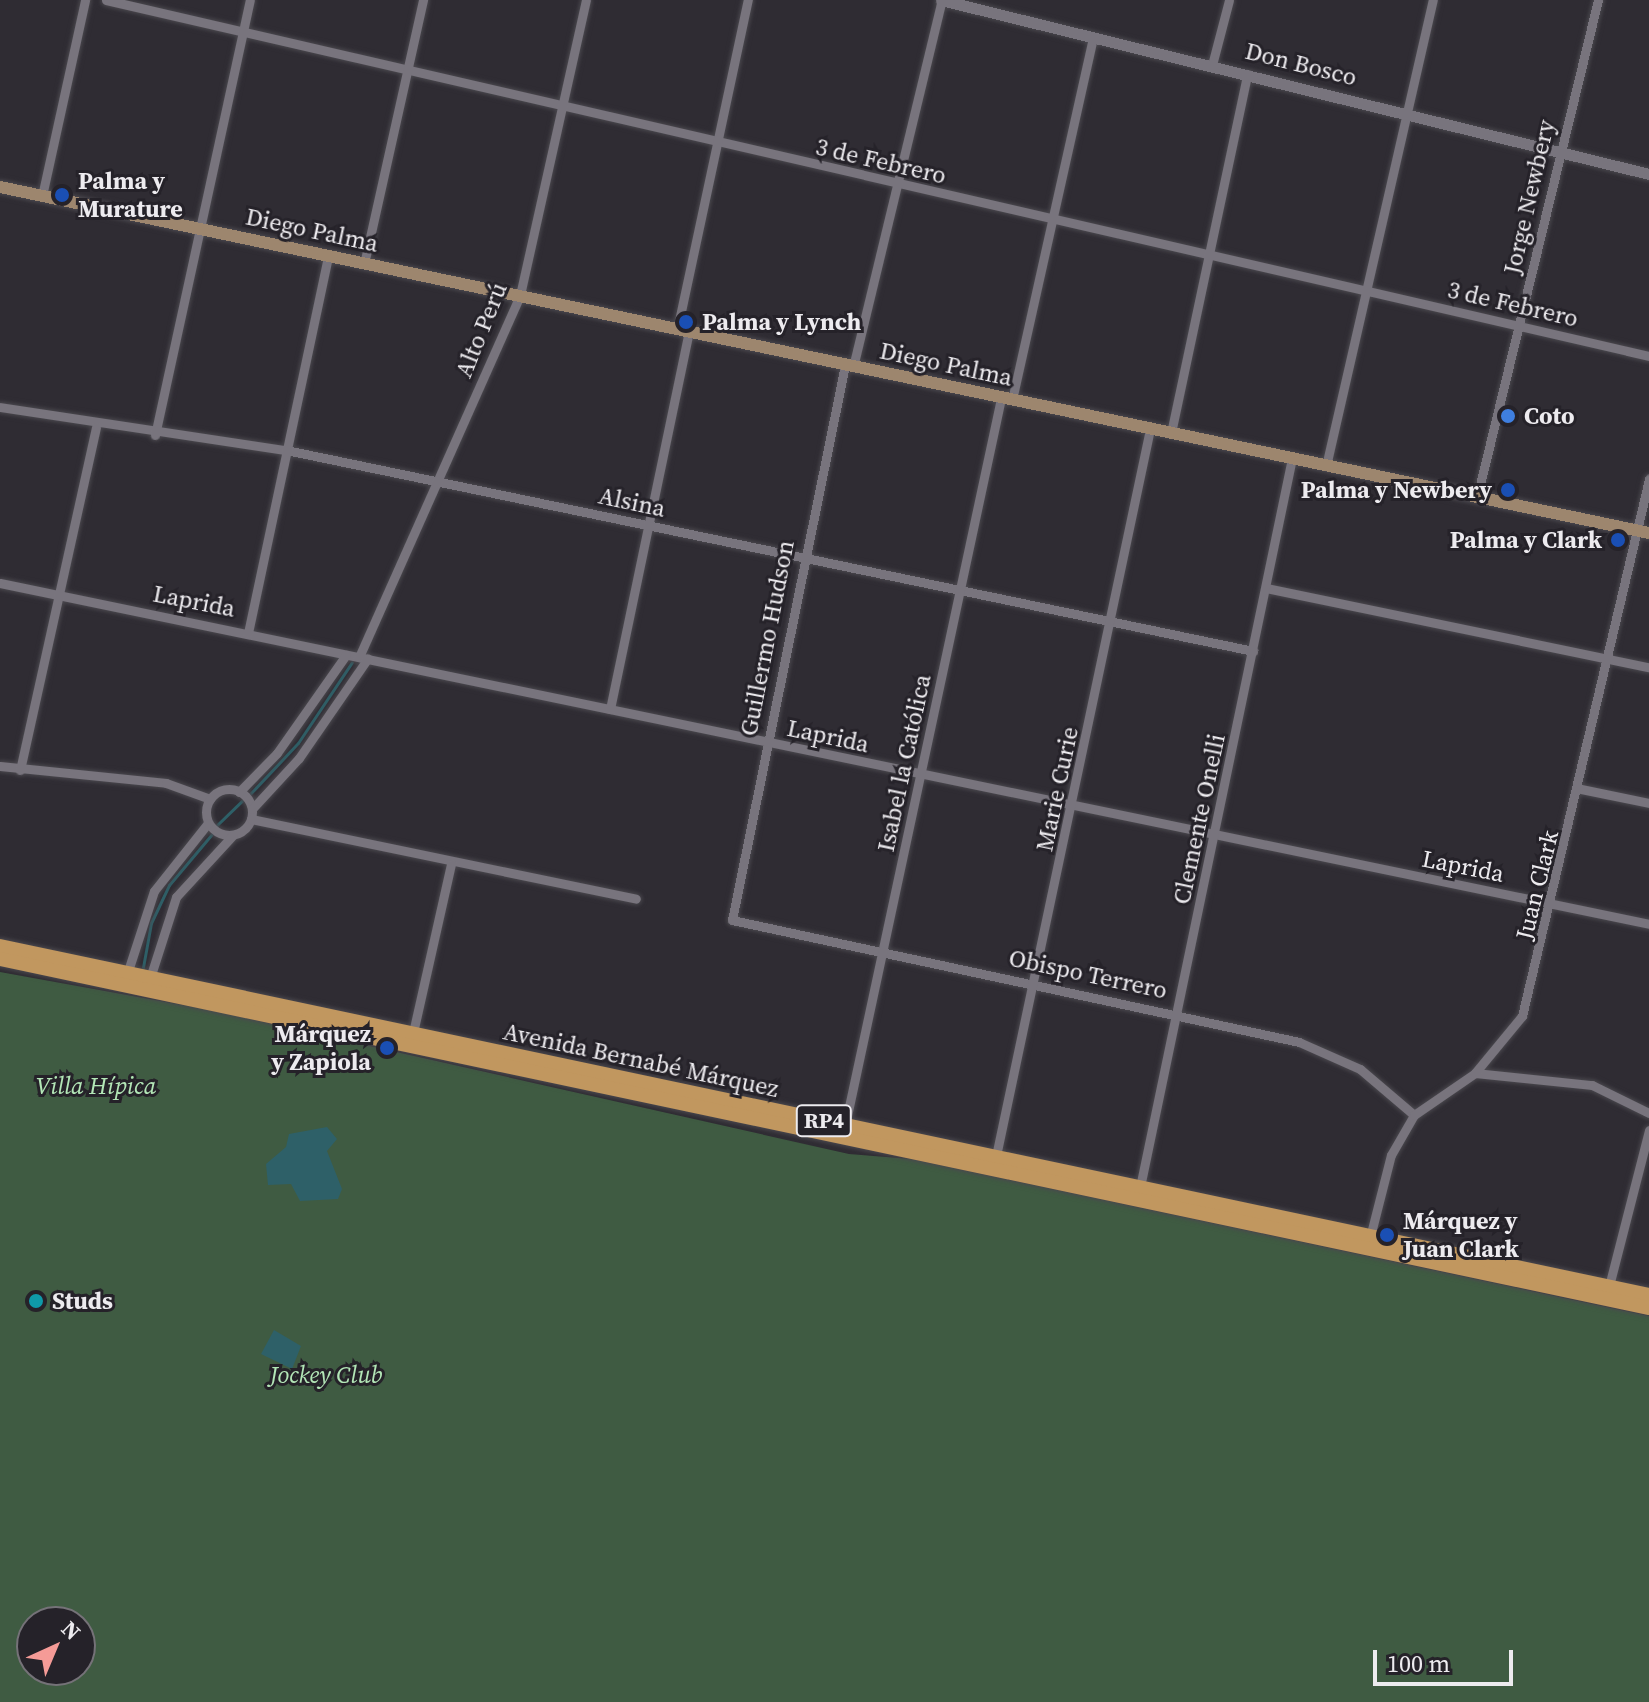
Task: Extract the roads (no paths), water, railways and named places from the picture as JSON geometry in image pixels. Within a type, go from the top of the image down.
[{"type":"main road","name":"Diego Palma","points":[[0,187],[1643,531]]},
{"type":"main road","name":"Avenida Bernabé Márquez","points":[[0,946],[412,1040]]},
{"type":"main road","name":"Avenida Bernabé Márquez","points":[[0,959],[412,1040],[1369,1242],[1649,1295]]},
{"type":"main road","name":"Avenida Bernabé Márquez","points":[[844,1131],[996,1156],[1140,1187],[1649,1308]]},
{"type":"street","points":[[42,196],[85,0]]},
{"type":"street","name":"3 de Febrero","points":[[106,0],[563,103],[719,145],[1649,356]]},
{"type":"street","points":[[155,435],[197,228],[250,0]]},
{"type":"street","points":[[364,264],[423,0]]},
{"type":"street","name":"Alto Perú","points":[[252,814],[299,758],[363,658],[520,295],[586,0]]},
{"type":"street","points":[[610,709],[649,526],[683,331],[748,0]]},
{"type":"street","name":"Don Bosco","points":[[942,0],[970,3],[1093,38],[1649,174]]},
{"type":"street","name":"Guillermo Hudson","points":[[732,920],[803,561],[849,366],[901,186],[942,0]]},
{"type":"street","points":[[1212,65],[1229,0]]},
{"type":"street","points":[[1326,466],[1433,0]]},
{"type":"street","name":"Jorge Newbery","points":[[1477,497],[1598,0]]},
{"type":"street","name":"Isabel la Católica","points":[[844,1131],[961,593],[1006,399],[1054,221],[1093,38]]},
{"type":"street","points":[[1171,433],[1247,74]]},
{"type":"street","points":[[248,633],[328,257]]},
{"type":"street","name":"Alsina","points":[[0,407],[96,427],[286,450],[803,561],[1253,651]]},
{"type":"street","points":[[20,770],[96,427]]},
{"type":"street","name":"Marie Curie","points":[[996,1156],[1074,808],[1150,429]]},
{"type":"street","name":"Clemente Onelli","points":[[1140,1187],[1216,837],[1292,458]]},
{"type":"street","name":"Juan Clark","points":[[1369,1242],[1391,1155],[1414,1115],[1475,1073],[1522,1016],[1554,904],[1609,659],[1643,531],[1649,479]]},
{"type":"street","name":"Laprida","points":[[0,583],[923,777],[1649,924]]},
{"type":"street","points":[[1266,588],[1649,667]]},
{"type":"street","points":[[0,766],[166,783],[210,799],[239,792],[277,753],[346,655]]},
{"type":"street","points":[[1581,789],[1649,803]]},
{"type":"street","points":[[239,792],[252,814],[451,864],[636,899]]},
{"type":"street","points":[[127,974],[154,891],[208,823],[210,799]]},
{"type":"street","points":[[150,978],[176,897],[252,814]]},
{"type":"street","points":[[208,823],[233,835]]},
{"type":"street","points":[[412,1040],[451,864]]},
{"type":"street","name":"Obispo Terrero","points":[[732,920],[1178,1014],[1337,1056],[1414,1115]]},
{"type":"street","points":[[1475,1073],[1592,1085],[1649,1113]]},
{"type":"street","points":[[1609,1286],[1649,1130]]},
{"type":"water","points":[[327,1127],[337,1139],[327,1151],[342,1189],[338,1199],[300,1201],[291,1184],[268,1185],[266,1164],[286,1147],[289,1134]]},
{"type":"water","points":[[274,1330],[301,1346],[292,1369],[261,1354]]},
{"type":"waterway","points":[[249,795],[298,743],[352,662]]},
{"type":"waterway","points":[[217,825],[242,801]]},
{"type":"waterway","points":[[142,973],[151,923],[169,885],[212,834]]},
{"type":"place","name":"Palma y Murature","points":[[62,195]]},
{"type":"place","name":"Palma y Lynch","points":[[686,322]]},
{"type":"place","name":"Coto","points":[[1508,416]]},
{"type":"place","name":"Palma y Newbery","points":[[1508,490]]},
{"type":"place","name":"Palma y Clark","points":[[1618,540]]},
{"type":"place","name":"Márquez y Zapiola","points":[[387,1048]]},
{"type":"place","name":"Márquez y Juan Clark","points":[[1387,1235]]},
{"type":"place","name":"Studs","points":[[36,1301]]},
{"type":"park label","name":"Villa Hípica","points":[[96,1086]]},
{"type":"park label","name":"Jockey Club","points":[[326,1375]]}]
